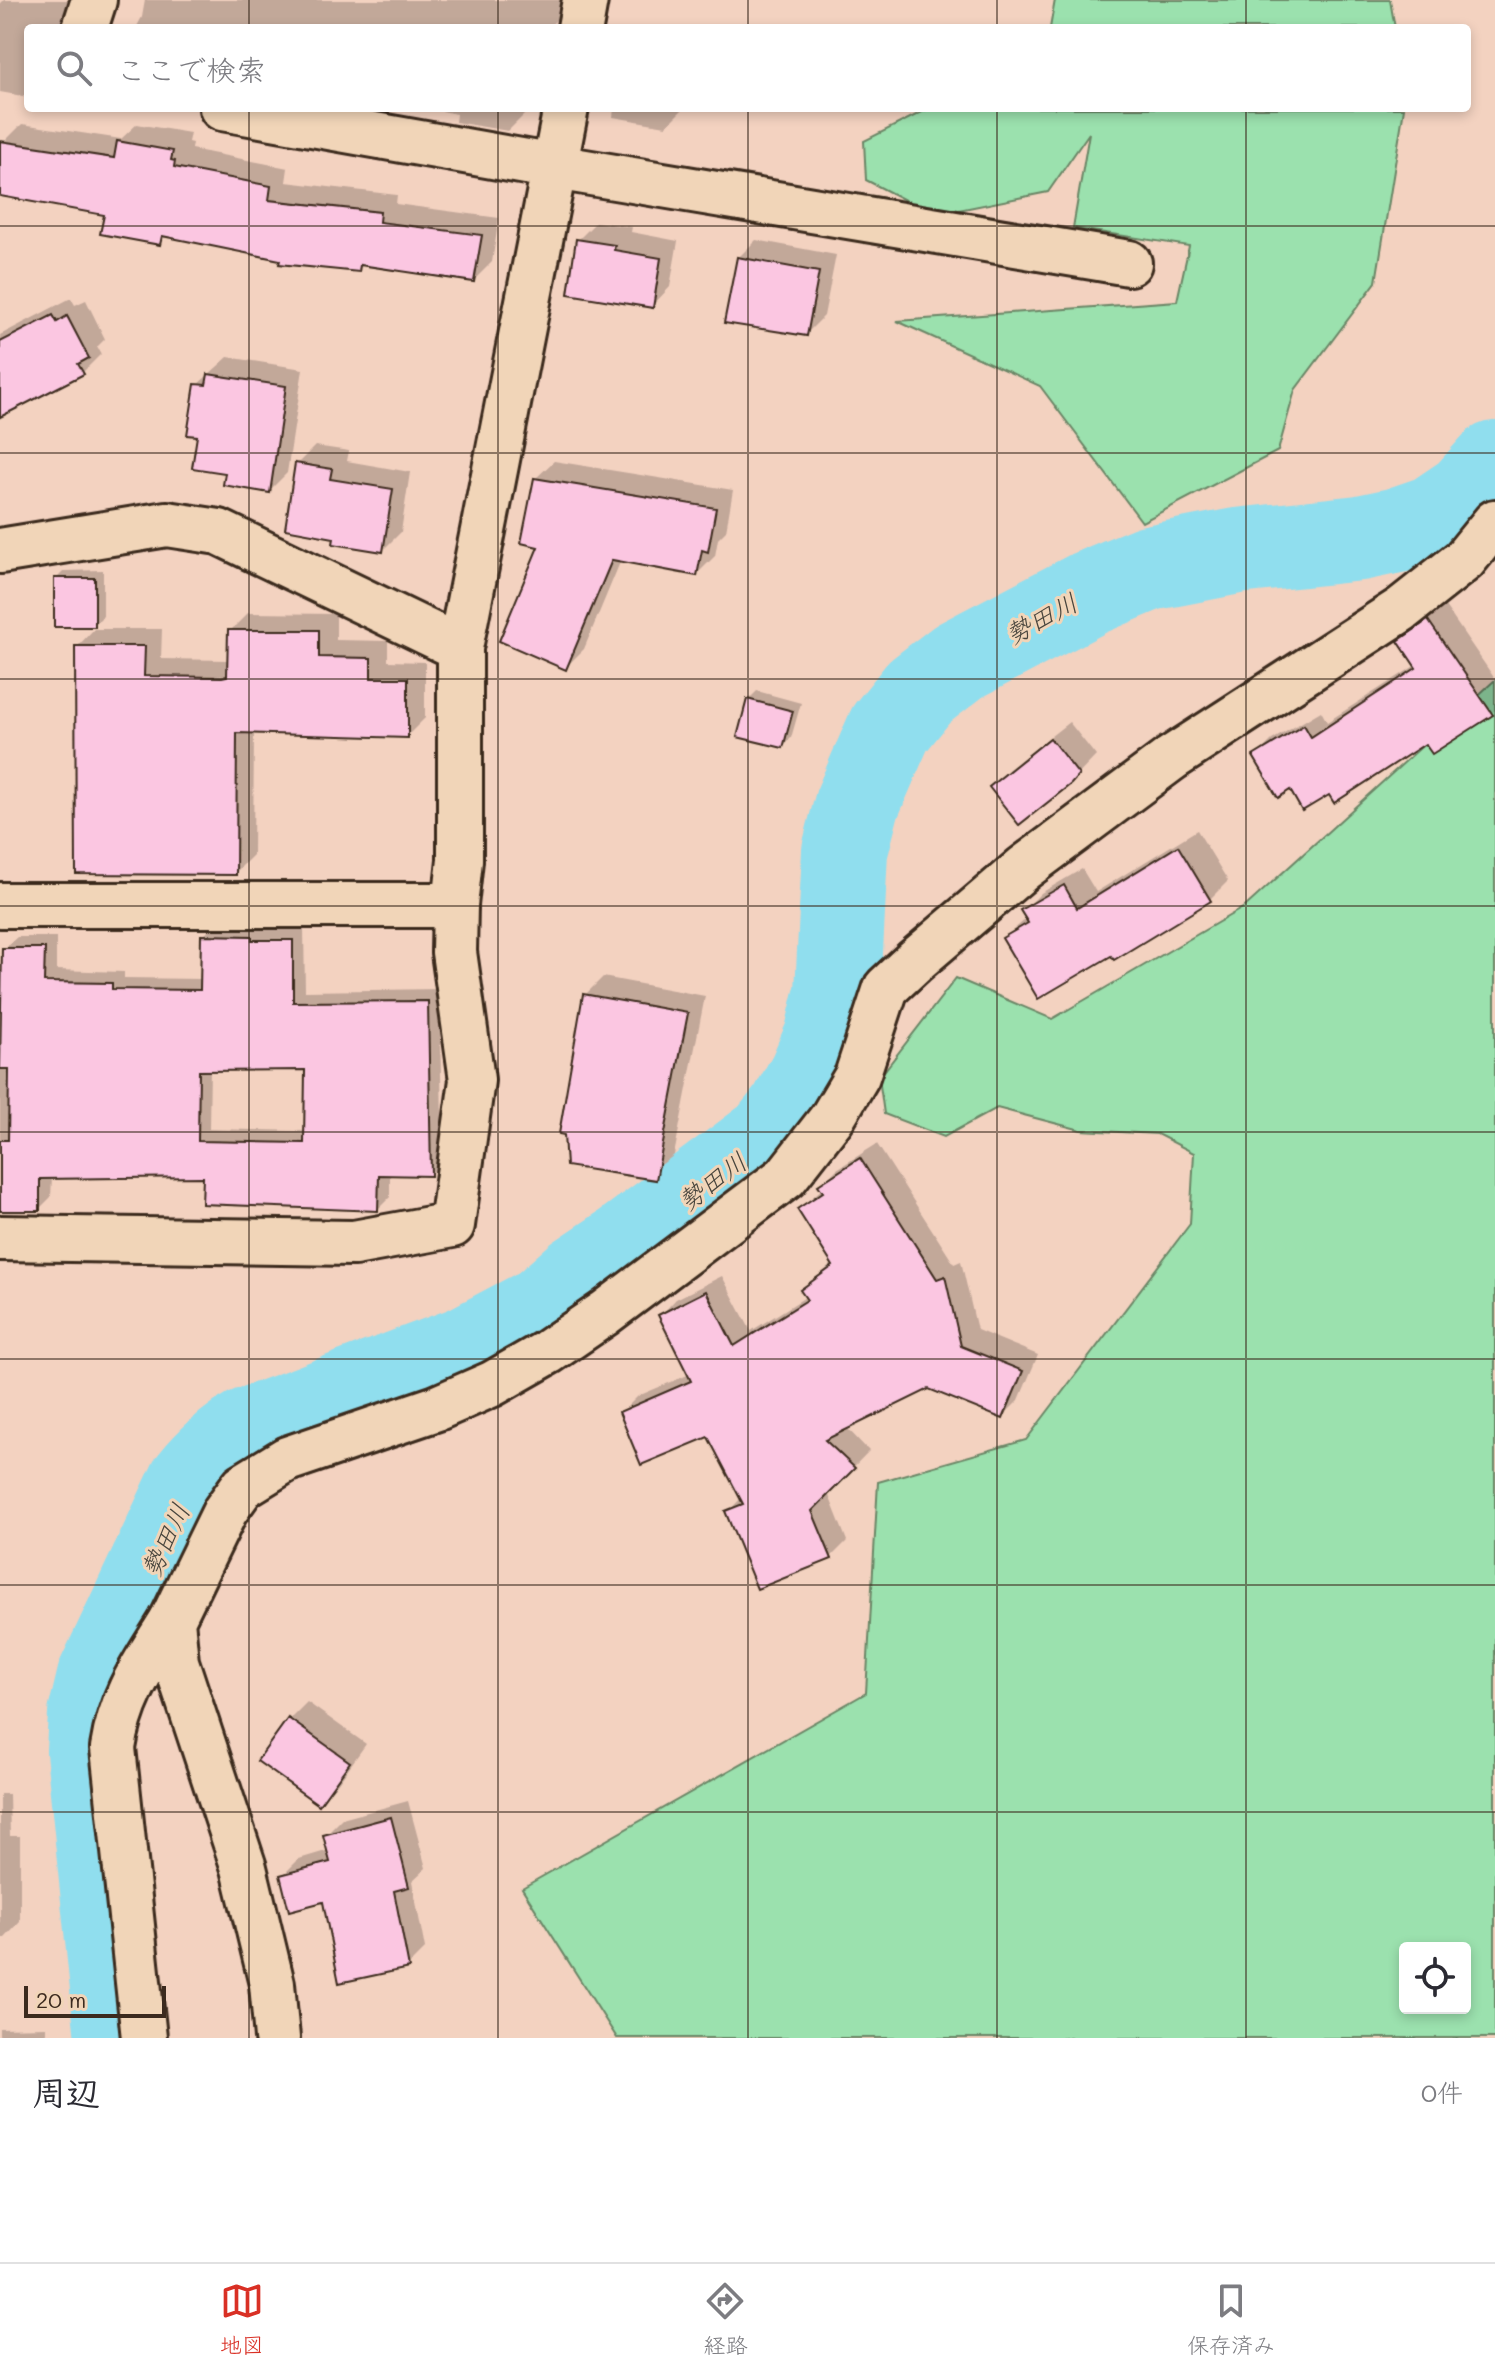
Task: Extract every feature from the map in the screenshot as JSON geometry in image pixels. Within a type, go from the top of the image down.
[{"type":"street","points":[[86,24],[94,0]]},
{"type":"street","points":[[581,24],[585,0]]},
{"type":"street","points":[[245,112],[1129,263]]},
{"type":"street","points":[[0,1238],[354,1243],[452,1225],[472,1080],[454,952],[460,860],[460,648],[565,112]]},
{"type":"street","points":[[144,2038],[113,1748],[117,1720],[125,1697],[172,1620],[213,1532],[243,1486],[287,1459],[437,1408],[492,1384],[548,1352],[605,1313],[786,1177],[832,1118],[857,1076],[886,988],[915,961],[1024,868],[1172,758],[1402,609],[1464,560],[1495,522]]},
{"type":"street","points":[[0,551],[167,524],[219,532],[460,648]]},
{"type":"street","points":[[0,905],[455,905]]},
{"type":"street","points":[[172,1620],[176,1662],[244,1868],[272,1984],[277,2038]]},
{"type":"green space","points":[[1055,0],[1390,0],[1394,24],[1051,24]]},
{"type":"green space","points":[[922,112],[1403,112],[1376,282],[1295,390],[1278,451],[1142,522],[1040,386],[897,321],[1177,301],[1189,246],[1073,228],[1089,133],[1048,192],[934,215],[866,180],[864,141]]},
{"type":"green space","points":[[1495,680],[1495,2038],[617,2038],[522,1888],[866,1693],[878,1482],[1026,1440],[1190,1224],[1194,1153],[1157,1134],[1081,1130],[997,1108],[944,1137],[884,1114],[879,1078],[956,978],[1052,1019],[1246,906]]},
{"type":"building","points":[[0,141],[114,158],[117,141],[173,151],[171,160],[175,161],[174,167],[271,186],[269,200],[380,212],[379,222],[482,235],[474,282],[360,265],[359,272],[279,264],[280,260],[162,236],[160,245],[100,234],[104,215],[0,196]]},
{"type":"building","points":[[576,239],[615,245],[614,250],[661,258],[653,308],[568,294]]},
{"type":"building","points":[[737,257],[819,272],[807,336],[724,323]]},
{"type":"building","points":[[53,315],[57,322],[67,316],[89,358],[78,364],[84,374],[0,417],[0,342]]},
{"type":"building","points":[[208,374],[286,386],[270,493],[223,485],[225,473],[192,468],[197,436],[187,435],[195,384],[206,385]]},
{"type":"building","points":[[295,463],[332,469],[330,479],[393,489],[383,552],[333,544],[334,538],[285,529]]},
{"type":"building","points":[[534,478],[716,508],[708,552],[702,550],[697,576],[612,560],[566,670],[499,641],[538,547],[521,543]]},
{"type":"building","points":[[54,578],[95,578],[95,627],[54,627]]},
{"type":"building","points":[[1428,620],[1493,715],[1432,754],[1425,744],[1334,803],[1329,795],[1302,811],[1290,790],[1278,798],[1253,756],[1304,725],[1311,737],[1416,668],[1398,641]]},
{"type":"building","points":[[228,630],[319,630],[319,657],[371,658],[371,678],[408,678],[408,738],[237,733],[236,875],[76,874],[75,646],[145,646],[144,676],[222,677],[227,676]]},
{"type":"building","points":[[747,699],[793,711],[783,748],[737,737]]},
{"type":"building","points":[[1050,738],[1079,775],[1019,825],[989,787]]},
{"type":"building","points":[[1178,846],[1211,901],[1114,960],[1111,956],[1038,999],[1002,938],[1028,923],[1020,910],[1064,885],[1077,908]]},
{"type":"building","points":[[201,935],[252,936],[252,940],[293,940],[293,1002],[428,1001],[431,1176],[379,1175],[378,1211],[202,1204],[203,1177],[40,1179],[40,1211],[0,1211],[0,1140],[8,1140],[9,1069],[0,1069],[2,948],[45,948],[44,982],[112,983],[112,989],[200,990]],"holes":[[[305,1070],[304,1143],[198,1141],[199,1071]]]},
{"type":"building","points":[[583,994],[688,1013],[656,1180],[566,1166],[564,1135],[559,1134]]},
{"type":"building","points":[[860,1158],[937,1279],[945,1276],[961,1346],[1023,1371],[1003,1419],[929,1389],[825,1440],[855,1468],[812,1511],[832,1559],[757,1589],[725,1511],[743,1504],[708,1437],[641,1465],[619,1412],[691,1381],[658,1315],[706,1291],[734,1346],[807,1300],[800,1290],[833,1266],[797,1209],[823,1192],[818,1185]]},
{"type":"building","points":[[288,1718],[350,1762],[319,1805],[257,1761]]},
{"type":"building","points":[[391,1817],[409,1887],[394,1891],[409,1968],[339,1983],[323,1902],[289,1911],[280,1875],[330,1862],[323,1835]]},
{"type":"waterway","name":"勢田川","points":[[118,2038],[89,1751],[91,1715],[100,1677],[198,1473],[211,1459],[250,1430],[465,1349],[543,1308],[578,1277],[769,1138],[791,1111],[827,1037],[838,992],[845,851],[857,804],[890,728],[919,692],[959,661],[1089,593],[1149,568],[1237,551],[1360,538],[1398,530],[1433,518],[1467,495],[1495,464]]}]
